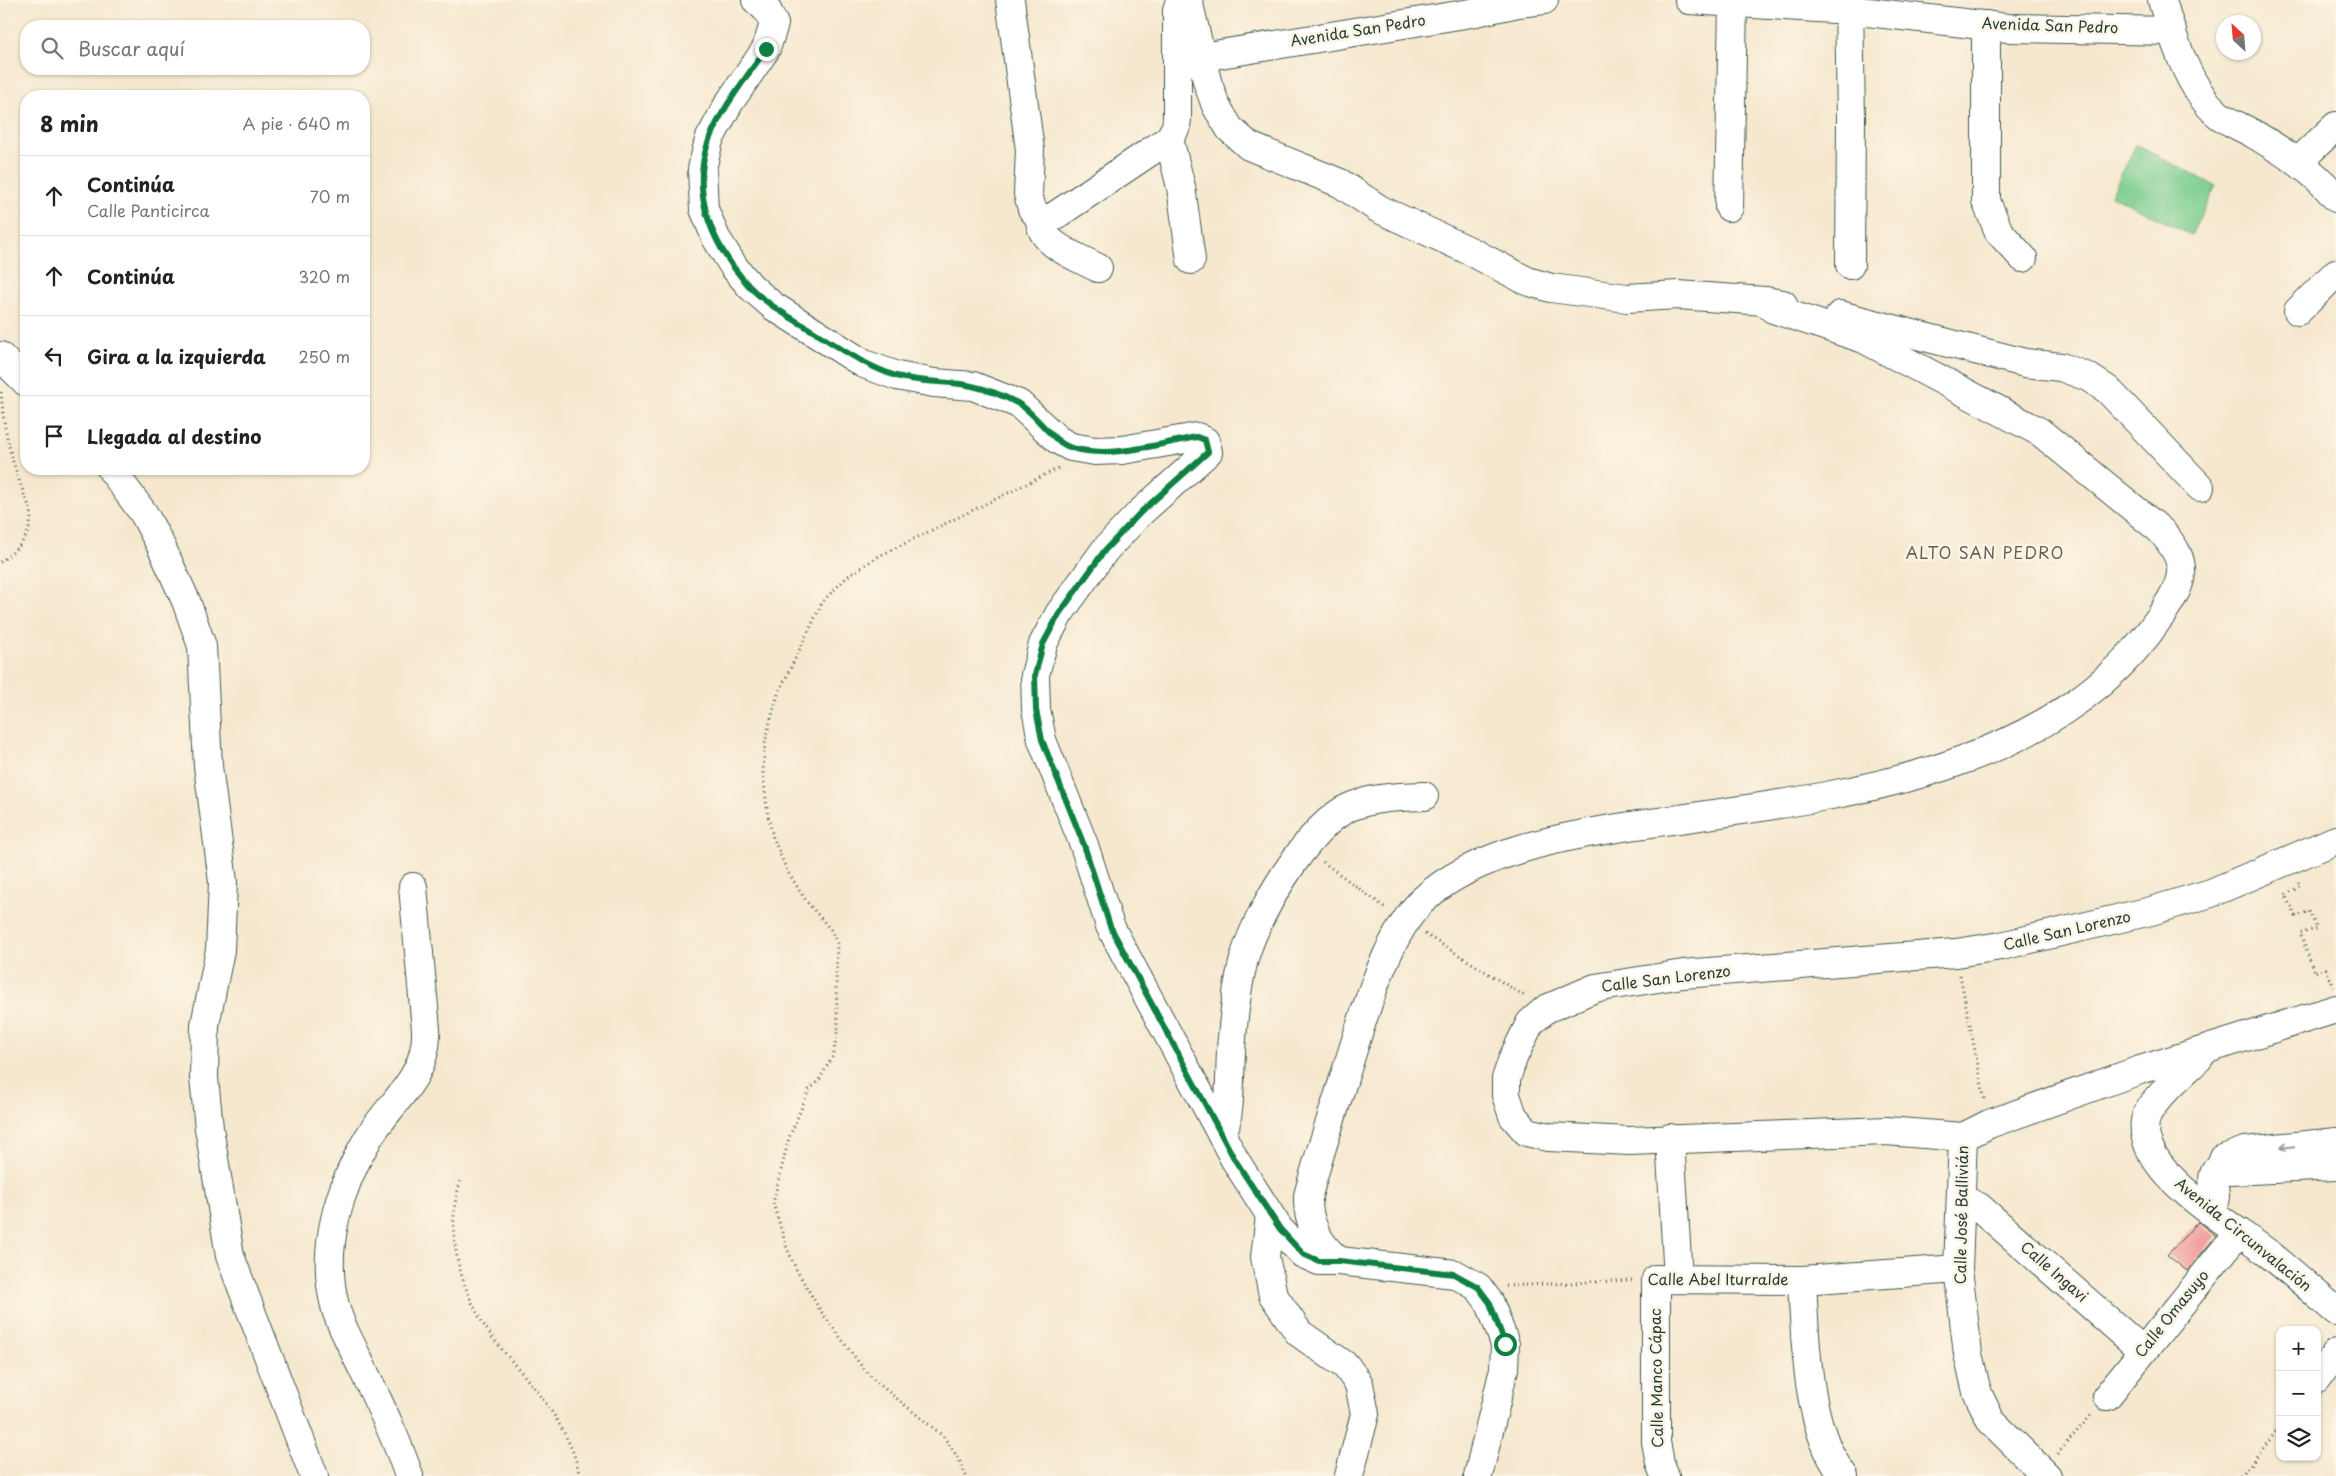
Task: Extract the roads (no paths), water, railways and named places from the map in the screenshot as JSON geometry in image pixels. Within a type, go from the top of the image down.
[{"type":"street","points":[[756,0],[767,10],[774,24],[766,49],[729,104],[709,140],[702,169],[704,209],[716,238],[734,267],[751,288],[773,306],[864,364],[897,376],[934,383],[973,386],[1019,404],[1058,440],[1071,447],[1095,451],[1122,450],[1197,437],[1205,440],[1208,452],[1141,512],[1088,571],[1059,614],[1043,644],[1035,675],[1036,710],[1042,740],[1084,845],[1110,926],[1222,1135],[1270,1216],[1280,1229],[1303,1254],[1319,1261],[1339,1261],[1454,1274],[1478,1287],[1490,1303],[1505,1344],[1504,1369],[1478,1476]]},
{"type":"street","points":[[1010,0],[1030,150],[1028,194],[1032,210],[1040,218],[1047,221],[1169,139],[1176,126],[1177,118],[1177,10],[1180,0]]},
{"type":"street","points":[[1188,0],[1207,81],[1216,106],[1230,129],[1249,146],[1340,183],[1379,209],[1470,251],[1527,281],[1551,288],[1627,298],[1678,295],[1765,301],[1852,318],[2025,363],[2061,368],[2088,377],[2108,390],[2200,487]]},
{"type":"street","name":"Avenida San Pedro","points":[[1202,57],[1471,7],[1544,0]]},
{"type":"street","name":"Avenida San Pedro","points":[[1689,0],[1733,3],[1849,5],[2008,28],[2172,31]]},
{"type":"street","points":[[2162,0],[2172,31],[2199,94],[2219,115],[2298,162],[2324,183],[2336,198]]},
{"type":"street","points":[[1729,207],[1733,3]]},
{"type":"street","points":[[1849,5],[1850,265]]},
{"type":"street","points":[[1986,25],[1986,201],[1999,232],[2023,258]]},
{"type":"street","points":[[2298,162],[2336,126]]},
{"type":"street","points":[[1169,139],[1181,187],[1191,260]]},
{"type":"street","points":[[1040,218],[1041,229],[1047,239],[1098,268]]},
{"type":"street","points":[[2298,311],[2336,273]]},
{"type":"street","points":[[1339,1261],[1324,1249],[1314,1230],[1307,1213],[1308,1196],[1368,1007],[1404,921],[1425,898],[1468,869],[1567,836],[1822,797],[1892,781],[1985,752],[2040,725],[2093,691],[2121,665],[2155,624],[2177,591],[2182,571],[2178,555],[2160,530],[2040,432],[1864,339],[1773,309],[1765,301]]},
{"type":"street","points":[[0,356],[20,376]]},
{"type":"street","points":[[115,475],[144,514],[161,546],[186,601],[202,646],[208,766],[222,882],[220,950],[205,1025],[204,1078],[209,1128],[230,1256],[314,1476]]},
{"type":"street","points":[[1222,1135],[1228,1121],[1232,1037],[1243,962],[1256,927],[1270,899],[1316,832],[1337,814],[1366,801],[1424,796]]},
{"type":"street","name":"Calle San Lorenzo","points":[[1963,1137],[1886,1131],[1629,1141],[1549,1137],[1527,1132],[1513,1116],[1506,1095],[1506,1079],[1513,1058],[1530,1023],[1546,1009],[1595,988],[1683,974],[1956,953],[2001,946],[2151,911],[2211,893],[2336,840]]},
{"type":"street","points":[[409,1476],[398,1443],[335,1308],[329,1263],[329,1245],[335,1217],[354,1165],[378,1123],[415,1077],[424,1058],[427,1044],[413,887]]},
{"type":"street","points":[[1963,1137],[1989,1124],[2203,1050],[2336,1009]]},
{"type":"street","name":"Avenida Circunvalación","points":[[2203,1050],[2199,1058],[2153,1105],[2145,1119],[2145,1135],[2148,1147],[2180,1188],[2270,1254],[2336,1311]]},
{"type":"street","name":"Calle José Ballivián","points":[[1963,1137],[1958,1269],[1968,1354],[1977,1392],[1991,1421],[2043,1474]]},
{"type":"street","name":"Calle Manco Cápac","points":[[1665,1476],[1660,1463],[1656,1442],[1667,1279],[1670,1138]]},
{"type":"street","points":[[2212,1212],[2215,1198],[2212,1177],[2214,1171],[2231,1154],[2336,1142]]},
{"type":"street","points":[[2221,1166],[2225,1171],[2336,1166]]},
{"type":"street","name":"Calle Ingavi","points":[[1962,1199],[1979,1207],[2142,1350]]},
{"type":"street","points":[[1270,1216],[1265,1257],[1273,1295],[1299,1333],[1346,1366],[1359,1384],[1365,1414],[1349,1476]]},
{"type":"street","name":"Calle Omasuyo","points":[[2107,1396],[2142,1350],[2239,1232]]},
{"type":"street","name":"Calle Abel Iturralde","points":[[1667,1279],[1802,1280],[1958,1269]]},
{"type":"street","points":[[1802,1280],[1806,1357],[1812,1396],[1821,1430],[1837,1473]]},
{"type":"street","points":[[2321,1374],[2336,1353]]},
{"type":"district","name":"ALTO SAN PEDRO","points":[[1985,553]]}]
